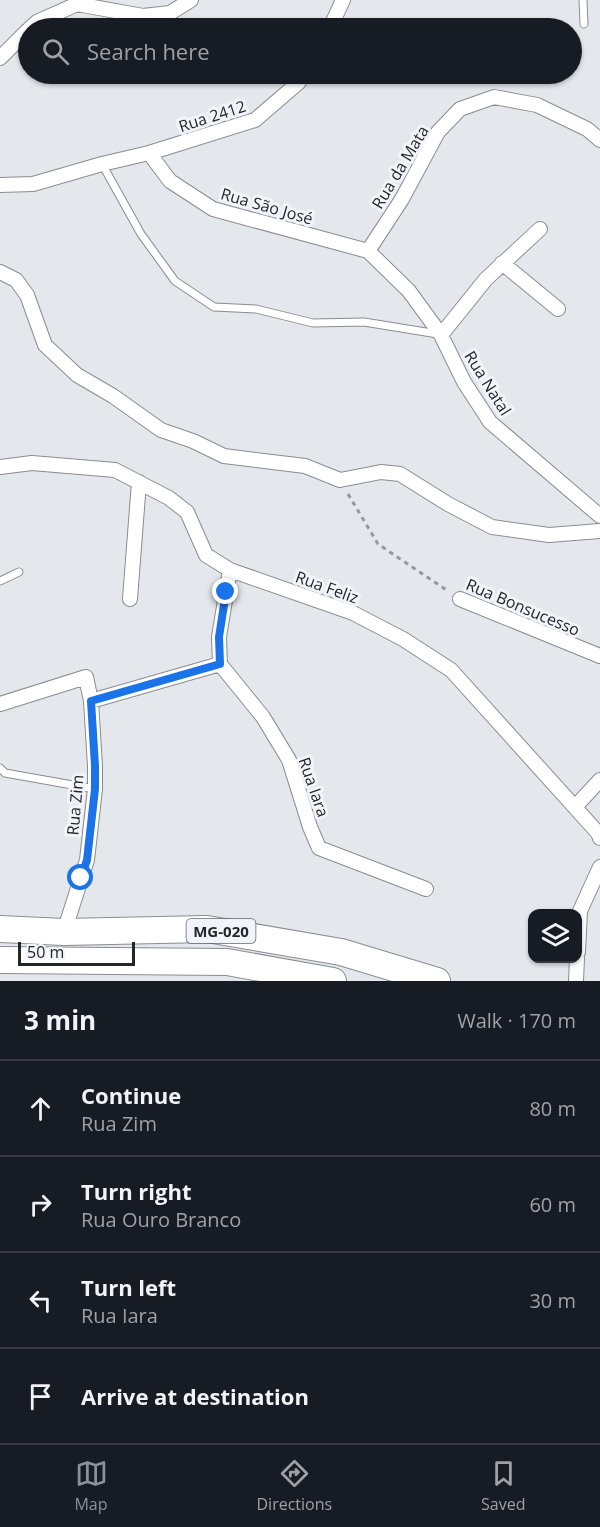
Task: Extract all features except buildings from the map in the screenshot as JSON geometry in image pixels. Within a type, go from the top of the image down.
[{"type":"highway","name":"MG-020","points":[[0,929],[64,932],[207,929],[341,952],[437,981]]},
{"type":"highway","name":"MG-020","points":[[0,960],[226,962],[333,981]]},
{"type":"street","points":[[45,18],[78,2],[143,16],[170,13],[191,0]]},
{"type":"street","points":[[335,18],[343,0]]},
{"type":"street","points":[[0,58],[18,40]]},
{"type":"street","name":"Rua 2412","points":[[149,153],[255,120],[297,84]]},
{"type":"street","name":"Rua da Mata","points":[[368,250],[402,199],[438,132],[460,109],[494,97],[537,105],[587,129],[600,140]]},
{"type":"street","points":[[0,185],[33,184],[149,153]]},
{"type":"street","name":"Rua São José","points":[[149,153],[170,181],[213,209],[368,250]]},
{"type":"street","points":[[441,335],[486,279],[540,229]]},
{"type":"street","name":"Rua Natal","points":[[368,250],[410,291],[441,335],[464,382],[490,422],[600,516]]},
{"type":"street","points":[[502,263],[558,309]]},
{"type":"street","points":[[0,272],[16,280],[27,295],[45,345],[77,375],[161,430],[193,441],[224,456],[304,466],[340,480],[381,471],[400,474],[448,504],[492,527],[549,535],[600,531]]},
{"type":"street","name":"Rua Feliz","points":[[0,467],[32,463],[115,470],[169,498],[187,512],[206,555],[230,570],[353,613],[403,639],[451,670],[575,807],[600,838]]},
{"type":"street","points":[[130,599],[139,483]]},
{"type":"street","points":[[91,701],[220,664],[219,637],[230,570]]},
{"type":"street","name":"Rua Bonsucesso","points":[[460,599],[600,656]]},
{"type":"street","name":"Rua Iara","points":[[220,664],[263,717],[289,760],[310,827],[320,849],[426,889]]},
{"type":"street","name":"Rua Zim","points":[[0,704],[86,677],[91,701],[95,789],[87,860],[64,932]]},
{"type":"street","points":[[575,807],[600,780]]},
{"type":"street","points":[[581,909],[600,867]]},
{"type":"street","points":[[576,981],[577,963]]},
{"type":"lane","points":[[583,0],[585,24]]},
{"type":"lane","points":[[102,164],[141,234],[175,281],[214,307],[256,309],[313,323],[364,322],[441,335]]},
{"type":"lane","points":[[0,581],[20,572]]},
{"type":"lane","points":[[0,768],[5,773],[95,789]]},
{"type":"path","name":"Rua Bonsucesso","points":[[340,480],[378,544],[460,599]]},
{"type":"route","points":[[81,878],[87,860],[95,789],[91,701],[220,664],[219,637],[226,592]]}]
